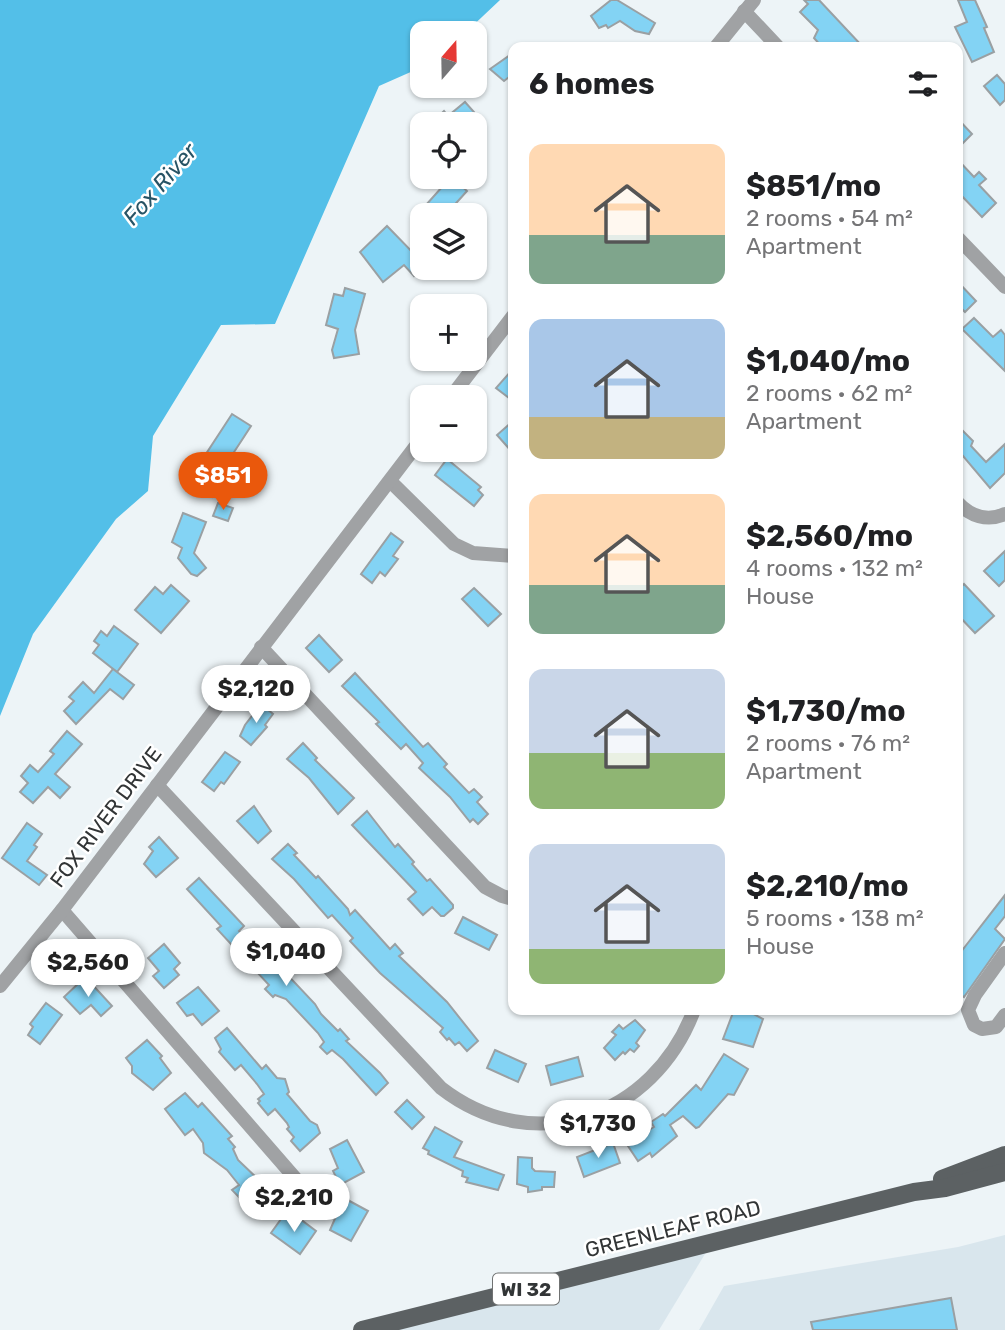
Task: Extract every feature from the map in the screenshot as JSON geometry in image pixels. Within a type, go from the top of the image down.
[{"type":"main road","name":"WI 32","points":[[914,1192],[1005,1155]]},
{"type":"main road","name":"WI 32","points":[[914,1192],[945,1188],[1005,1172]]},
{"type":"main road","name":"GREENLEAF ROAD","points":[[362,1330],[914,1192]]},
{"type":"street","points":[[720,42],[754,0]]},
{"type":"street","points":[[744,11],[773,42]]},
{"type":"street","points":[[963,243],[1005,287]]},
{"type":"street","points":[[461,385],[508,323]]},
{"type":"street","name":"FOX RIVER DRIVE","points":[[0,986],[62,910],[410,454]]},
{"type":"street","points":[[390,481],[454,544],[473,553],[508,556]]},
{"type":"street","points":[[963,508],[979,517],[1005,514]]},
{"type":"street","points":[[261,647],[485,887],[508,897]]},
{"type":"street","points":[[157,785],[441,1088],[476,1111],[506,1121],[538,1124],[577,1119],[597,1112],[632,1093],[651,1077],[678,1045],[692,1015]]},
{"type":"street","points":[[62,910],[302,1186]]},
{"type":"street","points":[[1003,1018],[996,1027],[982,1030],[970,1019],[968,1010],[975,995],[1005,953]]},
{"type":"shaded area","points":[[1005,1235],[1005,1330],[699,1330],[724,1286],[958,1247]]},
{"type":"shaded area","points":[[711,1244],[659,1330],[362,1330]]},
{"type":"water","name":"Fox River","points":[[0,0],[500,0],[478,21],[410,21],[410,72],[379,86],[275,324],[221,325],[153,436],[148,491],[116,519],[33,634],[0,716]]},
{"type":"building","points":[[611,0],[617,0],[655,23],[649,34],[635,31],[620,21],[608,28],[606,25],[599,28],[591,16]]},
{"type":"building","points":[[804,0],[819,0],[858,42],[818,42],[814,38],[818,30],[800,12],[808,4]]},
{"type":"building","points":[[958,0],[975,0],[994,52],[972,62],[955,27],[967,22]]},
{"type":"building","points":[[508,56],[508,78],[504,81],[490,69]]},
{"type":"building","points":[[997,75],[1005,84],[1005,100],[1000,105],[984,86]]},
{"type":"building","points":[[465,102],[474,112],[453,112]]},
{"type":"building","points":[[963,124],[972,134],[963,143]]},
{"type":"building","points":[[963,165],[974,177],[979,172],[986,179],[979,185],[996,203],[982,217],[963,197]]},
{"type":"building","points":[[440,189],[467,191],[456,203],[428,203]]},
{"type":"building","points":[[387,226],[410,250],[410,272],[404,265],[383,282],[360,252]]},
{"type":"building","points":[[963,287],[976,301],[965,312],[963,310]]},
{"type":"building","points":[[345,288],[365,294],[355,330],[359,354],[334,358],[332,350],[338,329],[326,325],[334,294],[343,296]]},
{"type":"building","points":[[974,318],[993,337],[1001,330],[1005,335],[1005,371],[963,330]]},
{"type":"building","points":[[508,375],[508,397],[496,388]]},
{"type":"building","points":[[232,414],[251,426],[221,472],[227,475],[212,497],[195,486],[209,464],[202,460]]},
{"type":"building","points":[[508,425],[508,447],[497,435]]},
{"type":"building","points":[[963,431],[973,441],[971,446],[986,462],[1005,444],[1005,473],[990,488],[963,456]]},
{"type":"building","points":[[445,462],[451,462],[481,487],[478,490],[483,495],[474,506],[435,475]]},
{"type":"building","points":[[218,503],[233,508],[228,521],[213,516]]},
{"type":"building","points":[[183,513],[206,522],[194,553],[206,568],[197,576],[191,574],[178,558],[182,548],[172,542]]},
{"type":"building","points":[[391,533],[403,542],[393,556],[398,559],[385,576],[380,572],[372,583],[361,574]]},
{"type":"building","points":[[1005,551],[1005,580],[999,586],[984,571]]},
{"type":"building","points":[[171,585],[189,601],[161,633],[135,610],[155,587],[163,594]]},
{"type":"building","points":[[963,585],[994,616],[975,633],[963,620]]},
{"type":"building","points":[[474,588],[501,614],[488,626],[462,599]]},
{"type":"building","points":[[114,626],[138,644],[117,672],[93,653],[99,645],[94,641],[101,631],[107,636]]},
{"type":"building","points":[[319,635],[342,660],[329,672],[306,648]]},
{"type":"building","points":[[113,669],[134,685],[123,699],[110,689],[76,724],[64,711],[74,701],[69,697],[83,682],[94,693]]},
{"type":"building","points":[[355,673],[423,747],[428,743],[447,764],[444,767],[469,793],[474,789],[482,797],[477,802],[488,814],[478,824],[473,819],[470,822],[450,797],[419,768],[423,763],[406,744],[401,749],[376,724],[379,722],[342,686]]},
{"type":"building","points":[[261,704],[273,714],[265,725],[267,727],[251,745],[240,736]]},
{"type":"building","points":[[67,731],[82,744],[55,774],[70,787],[60,798],[48,787],[33,803],[20,792],[28,783],[21,776],[30,765],[38,772],[54,754],[50,751]]},
{"type":"building","points":[[303,743],[317,758],[315,760],[354,798],[338,814],[309,778],[287,759]]},
{"type":"building","points":[[225,752],[240,762],[224,784],[221,782],[214,791],[202,782]]},
{"type":"building","points":[[254,806],[271,831],[258,843],[237,821]]},
{"type":"building","points":[[367,811],[395,847],[398,844],[427,881],[430,879],[453,905],[444,916],[432,907],[423,915],[408,899],[416,892],[352,825]]},
{"type":"building","points":[[27,823],[42,834],[27,861],[47,875],[39,885],[2,858]]},
{"type":"building","points":[[159,837],[178,858],[156,877],[144,864],[153,851],[149,847]]},
{"type":"building","points":[[288,844],[297,853],[294,855],[316,878],[318,876],[348,909],[350,915],[355,910],[390,949],[395,944],[403,953],[399,956],[447,1002],[478,1041],[467,1051],[459,1042],[455,1045],[449,1038],[447,1040],[440,1032],[443,1028],[380,973],[350,941],[353,938],[332,915],[328,918],[294,879],[272,859]]},
{"type":"building","points":[[199,878],[244,926],[239,931],[252,945],[262,952],[264,950],[315,1004],[321,1014],[349,1039],[346,1041],[380,1073],[388,1083],[376,1095],[343,1059],[332,1050],[327,1054],[320,1047],[324,1042],[318,1033],[286,999],[275,995],[273,997],[265,989],[269,985],[217,929],[221,926],[187,889]]},
{"type":"building","points":[[1005,895],[1005,916],[995,929],[1005,939],[964,997],[963,949]]},
{"type":"building","points":[[463,917],[497,935],[489,950],[455,933]]},
{"type":"building","points":[[164,944],[180,963],[174,969],[179,975],[164,988],[153,976],[159,971],[148,958]]},
{"type":"building","points":[[89,981],[112,1006],[101,1016],[91,1005],[80,1014],[64,997],[80,982],[84,986]]},
{"type":"building","points":[[198,987],[219,1011],[202,1025],[193,1014],[187,1016],[177,1003]]},
{"type":"building","points":[[46,1003],[62,1015],[40,1044],[28,1035],[33,1027],[30,1024]]},
{"type":"building","points":[[732,1015],[755,1015],[763,1019],[753,1047],[723,1039]]},
{"type":"building","points":[[635,1020],[645,1030],[636,1043],[639,1046],[634,1052],[630,1049],[625,1054],[623,1052],[615,1060],[604,1048],[616,1035],[612,1032],[619,1025],[623,1029]]},
{"type":"building","points":[[227,1028],[262,1069],[266,1065],[277,1078],[285,1079],[289,1092],[287,1094],[310,1121],[317,1125],[320,1133],[300,1151],[291,1141],[294,1137],[287,1129],[287,1123],[275,1109],[268,1115],[258,1103],[258,1099],[264,1094],[257,1084],[241,1065],[235,1070],[219,1052],[221,1049],[215,1038]]},
{"type":"building","points":[[147,1040],[162,1056],[160,1058],[171,1073],[153,1090],[132,1073],[132,1066],[126,1058]]},
{"type":"building","points":[[495,1050],[526,1064],[518,1082],[487,1068]]},
{"type":"building","points":[[724,1054],[748,1069],[734,1095],[728,1094],[699,1127],[696,1128],[683,1116],[670,1125],[677,1136],[652,1157],[650,1153],[638,1161],[624,1140],[636,1131],[639,1136],[654,1127],[651,1122],[663,1114],[665,1116],[696,1085],[701,1090]]},
{"type":"building","points":[[578,1057],[583,1076],[551,1085],[546,1066]]},
{"type":"building","points":[[185,1093],[198,1107],[202,1103],[232,1136],[228,1139],[235,1147],[233,1149],[238,1160],[262,1183],[259,1186],[273,1204],[258,1217],[232,1190],[239,1185],[227,1170],[204,1153],[203,1143],[193,1129],[185,1135],[165,1109]]},
{"type":"building","points":[[407,1100],[424,1117],[412,1129],[395,1112]]},
{"type":"building","points":[[435,1127],[462,1142],[454,1157],[504,1175],[498,1190],[466,1182],[468,1178],[462,1176],[463,1171],[428,1154],[429,1151],[423,1148]]},
{"type":"building","points":[[347,1140],[364,1172],[340,1185],[333,1171],[338,1168],[330,1149]]},
{"type":"building","points":[[613,1143],[620,1163],[584,1177],[577,1157]]},
{"type":"building","points":[[518,1157],[532,1158],[532,1168],[535,1171],[555,1172],[554,1187],[542,1187],[542,1190],[528,1192],[528,1187],[517,1184]]},
{"type":"building","points":[[344,1198],[368,1211],[351,1241],[330,1230]]},
{"type":"building","points":[[284,1215],[296,1224],[300,1219],[316,1231],[300,1254],[271,1233]]},
{"type":"building","points":[[951,1298],[957,1330],[813,1330],[811,1322]]}]
